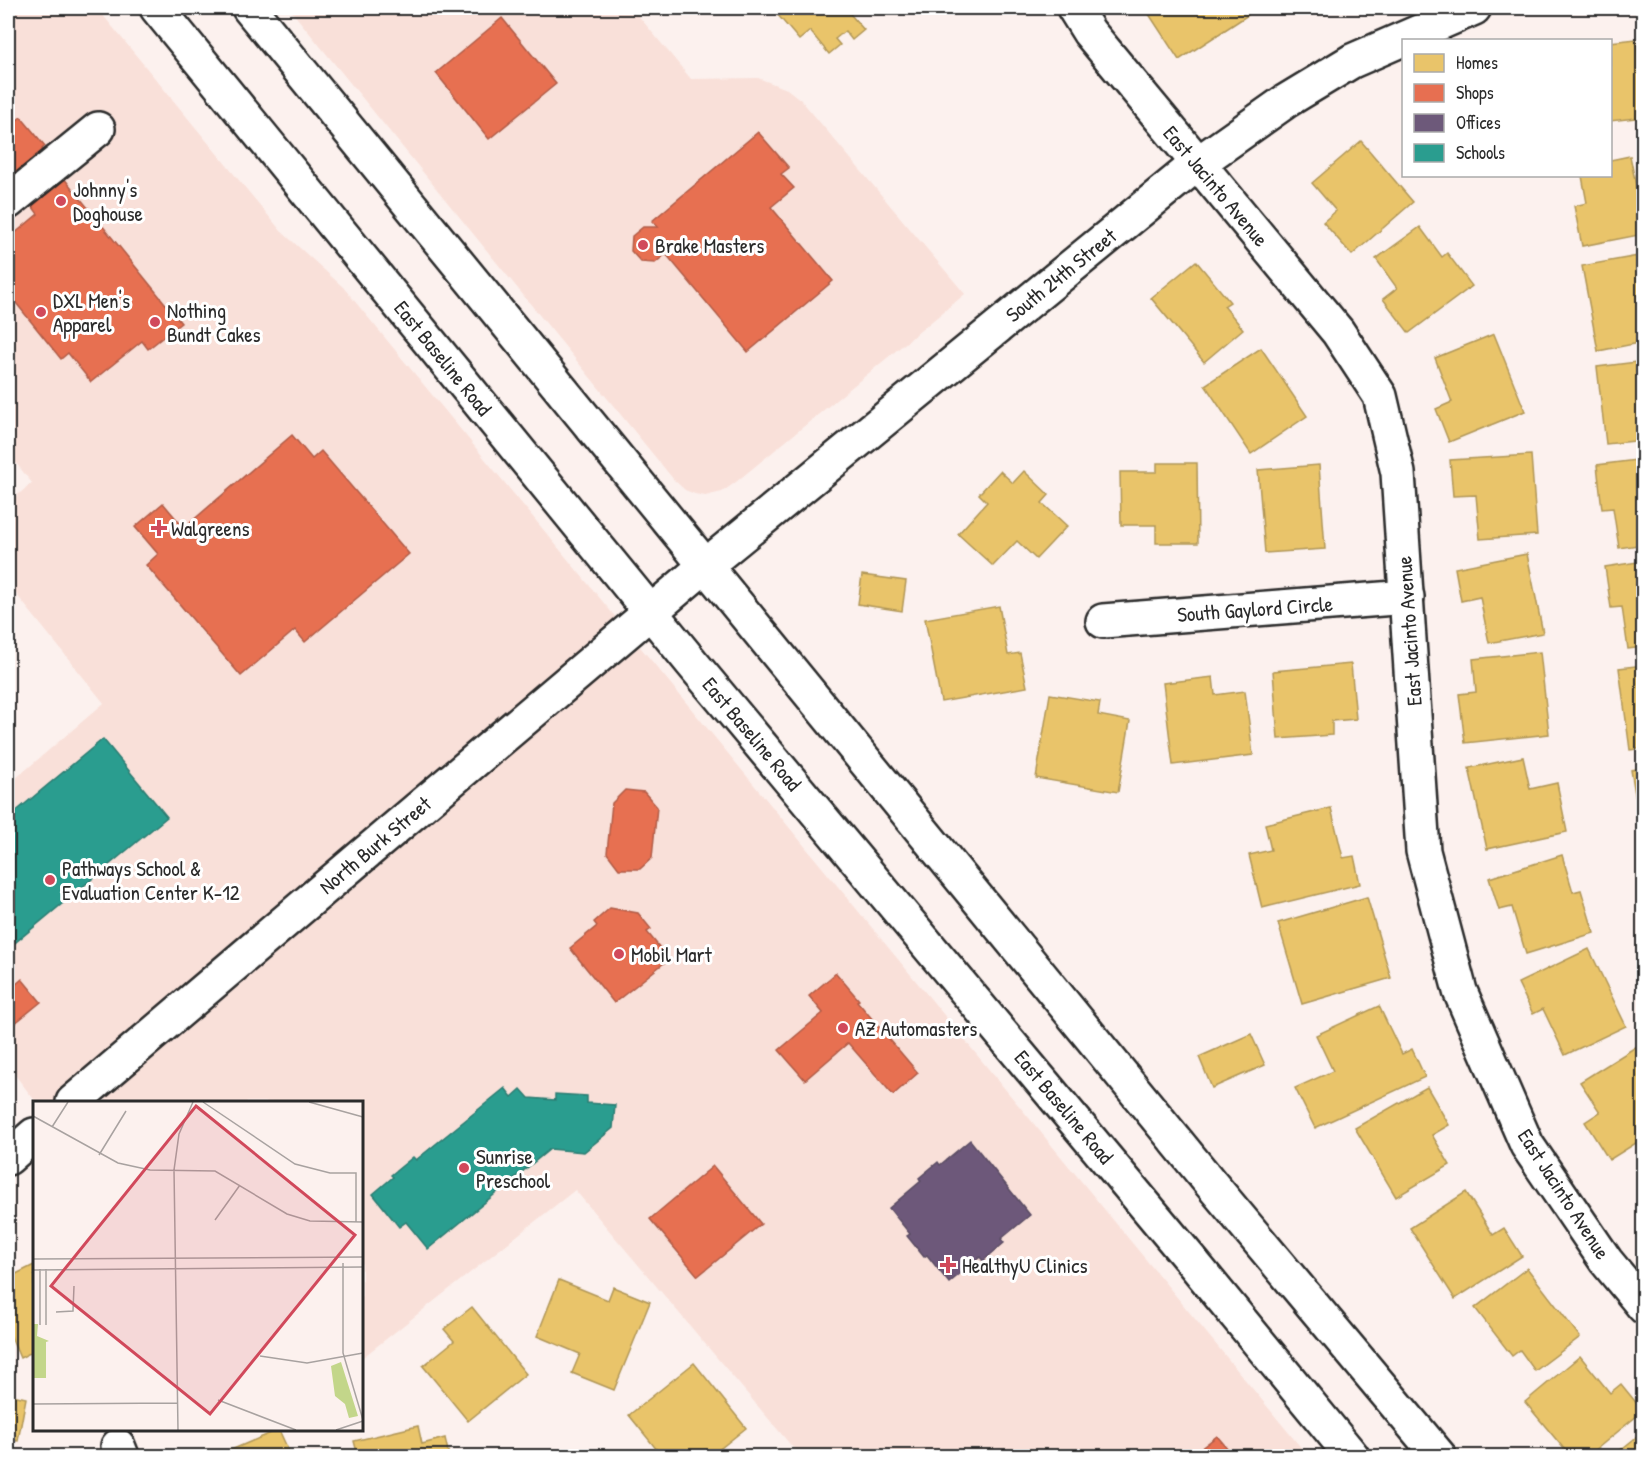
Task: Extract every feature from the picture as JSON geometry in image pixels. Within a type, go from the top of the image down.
[{"type":"main road","name":"East Baseline Road","points":[[157,8],[652,612],[1196,1265],[1352,1456]]},
{"type":"main road","points":[[249,8],[1190,1158],[1438,1456]]},
{"type":"main road","name":"East Jacinto Avenue","points":[[1074,8],[1089,32],[1338,332],[1380,396],[1398,473],[1423,851],[1460,991],[1527,1145],[1606,1261],[1644,1307]]},
{"type":"main road","name":"South 24th Street","points":[[1403,39],[1474,8]]},
{"type":"main road","name":"South 24th Street","points":[[679,589],[1197,164],[1286,101],[1352,61],[1402,39]]},
{"type":"main road","points":[[8,202],[98,129]]},
{"type":"main road","name":"North Burk Street","points":[[74,1101],[679,589]]},
{"type":"main road","name":"South Gaylord Circle","points":[[1103,621],[1407,597]]},
{"type":"main road","points":[[8,1158],[33,1136]]},
{"type":"shaded area","points":[[8,8],[97,8],[281,231],[343,287],[1308,1456],[800,1456],[575,1190],[363,1357],[363,1101],[107,1101],[94,1086],[74,1101],[35,1101],[8,1066],[8,785],[104,703],[8,584],[8,503],[32,483],[8,453]]},
{"type":"shaded area","points":[[289,8],[632,8],[691,79],[758,78],[787,89],[801,100],[965,294],[722,492],[705,496],[685,490],[674,480]]},
{"type":"building: Homes","points":[[772,8],[845,8],[864,30],[852,40],[845,31],[835,39],[840,45],[829,54],[810,31],[799,40]]},
{"type":"building: Homes","points":[[1145,8],[1243,8],[1248,15],[1179,60]]},
{"type":"building: Homes","points":[[1636,39],[1641,79],[1644,79],[1644,117],[1612,121],[1612,42]]},
{"type":"building: Homes","points":[[1361,141],[1413,202],[1352,255],[1323,222],[1336,211],[1312,183]]},
{"type":"building: Homes","points":[[1630,156],[1639,200],[1644,199],[1644,234],[1582,246],[1574,206],[1587,203],[1582,177],[1612,177],[1612,160]]},
{"type":"building: Homes","points":[[1420,227],[1442,257],[1447,253],[1472,286],[1409,333],[1383,299],[1397,288],[1376,259]]},
{"type":"building: Homes","points":[[1644,255],[1644,342],[1598,351],[1582,266]]},
{"type":"building: Homes","points":[[1196,261],[1230,302],[1224,306],[1243,329],[1204,362],[1151,298]]},
{"type":"building: Homes","points":[[1494,334],[1525,411],[1449,442],[1436,409],[1452,402],[1435,358]]},
{"type":"building: Homes","points":[[1261,348],[1307,416],[1251,454],[1205,385]]},
{"type":"building: Homes","points":[[1644,361],[1644,440],[1606,444],[1597,367]]},
{"type":"building: Homes","points":[[1531,455],[1537,535],[1480,539],[1476,495],[1453,496],[1450,460]]},
{"type":"building: Homes","points":[[1644,459],[1644,544],[1619,548],[1613,508],[1602,509],[1597,465]]},
{"type":"building: Homes","points":[[1157,463],[1197,463],[1198,543],[1156,543],[1156,525],[1121,525],[1120,472],[1157,472]]},
{"type":"building: Homes","points":[[1319,465],[1325,549],[1265,553],[1258,470]]},
{"type":"building: Homes","points":[[1000,471],[1013,483],[1024,471],[1049,495],[1042,503],[1067,526],[1036,559],[1017,541],[993,566],[958,534],[987,502],[979,494]]},
{"type":"building: Homes","points":[[1527,554],[1543,633],[1489,643],[1480,597],[1461,601],[1455,568]]},
{"type":"building: Homes","points":[[1644,561],[1644,647],[1628,649],[1622,607],[1611,608],[1605,567]]},
{"type":"building: Homes","points":[[862,575],[906,581],[902,611],[858,604]]},
{"type":"building: Homes","points":[[999,606],[1008,655],[1020,653],[1027,687],[941,702],[925,619]]},
{"type":"building: Homes","points":[[1540,652],[1549,734],[1465,743],[1459,694],[1476,692],[1473,659]]},
{"type":"building: Homes","points":[[1351,664],[1356,719],[1332,721],[1332,735],[1278,739],[1273,671]]},
{"type":"building: Homes","points":[[1644,665],[1644,748],[1630,750],[1619,668]]},
{"type":"building: Homes","points":[[1213,677],[1215,695],[1245,691],[1253,755],[1173,765],[1163,683]]},
{"type":"building: Homes","points":[[1050,694],[1100,702],[1098,715],[1130,721],[1118,792],[1036,778]]},
{"type":"building: Homes","points":[[1523,757],[1530,789],[1557,783],[1567,832],[1487,849],[1469,768]]},
{"type":"building: Homes","points":[[1644,768],[1644,848],[1631,770]]},
{"type":"building: Homes","points":[[1331,808],[1343,858],[1354,856],[1360,884],[1262,908],[1249,855],[1271,850],[1265,824]]},
{"type":"building: Homes","points":[[1562,855],[1573,892],[1581,890],[1594,933],[1526,954],[1512,907],[1499,910],[1489,878]]},
{"type":"building: Homes","points":[[1367,897],[1391,978],[1302,1004],[1278,923]]},
{"type":"building: Homes","points":[[1589,949],[1626,1026],[1565,1055],[1543,1009],[1533,1014],[1518,983]]},
{"type":"building: Homes","points":[[1379,1006],[1402,1054],[1412,1049],[1425,1077],[1315,1128],[1295,1088],[1333,1071],[1316,1035]]},
{"type":"building: Homes","points":[[1251,1034],[1265,1065],[1212,1088],[1199,1057]]},
{"type":"building: Homes","points":[[1642,1043],[1644,1045],[1644,1138],[1609,1160],[1585,1122],[1600,1112],[1580,1082]]},
{"type":"building: Homes","points":[[1427,1087],[1449,1125],[1432,1135],[1450,1165],[1396,1197],[1355,1128]]},
{"type":"building: Homes","points":[[1466,1192],[1493,1235],[1504,1228],[1522,1256],[1455,1299],[1410,1228]]},
{"type":"building: Homes","points":[[33,1266],[33,1352],[20,1358],[8,1330],[8,1278]]},
{"type":"building: Homes","points":[[1527,1268],[1580,1337],[1535,1371],[1520,1350],[1512,1356],[1475,1308]]},
{"type":"building: Homes","points":[[559,1280],[608,1300],[613,1287],[650,1302],[614,1390],[572,1373],[580,1354],[537,1336]]},
{"type":"building: Homes","points":[[472,1307],[526,1374],[468,1421],[423,1366],[454,1341],[444,1329]]},
{"type":"building: Homes","points":[[1580,1356],[1610,1393],[1621,1384],[1643,1411],[1588,1456],[1570,1456],[1525,1402]]},
{"type":"building: Homes","points":[[694,1363],[746,1428],[711,1456],[651,1456],[658,1451],[629,1415]]},
{"type":"building: Homes","points":[[8,1394],[26,1398],[18,1441],[8,1440]]},
{"type":"building: Homes","points":[[418,1426],[422,1444],[445,1438],[449,1456],[358,1456],[354,1441]]},
{"type":"building: Homes","points":[[279,1431],[291,1456],[217,1456]]},
{"type":"building: Homes","points":[[1644,1431],[1644,1456],[1613,1456]]},
{"type":"building: Shops","points":[[502,18],[556,84],[489,139],[436,73]]},
{"type":"building: Shops","points":[[15,116],[17,120],[21,117],[45,146],[42,149],[47,154],[8,193],[8,122]]},
{"type":"building: Shops","points":[[758,132],[789,168],[781,174],[794,188],[771,207],[833,281],[748,352],[666,254],[655,263],[641,262],[631,251],[632,236],[643,227],[658,227],[652,221]]},
{"type":"building: Shops","points":[[63,177],[181,323],[148,349],[142,341],[91,382],[68,353],[61,359],[8,293],[8,287],[11,285],[8,280],[8,239],[38,214],[30,203]]},
{"type":"building: Shops","name":"Walgreens","points":[[292,435],[312,459],[321,451],[409,554],[305,642],[295,630],[241,676],[146,565],[158,554],[135,527],[163,503],[184,528]]},
{"type":"building: Shops","points":[[625,790],[644,792],[657,807],[652,858],[640,869],[619,869],[607,853],[612,803]]},
{"type":"building: Shops","name":"Mobil Mart","points":[[610,908],[638,913],[651,929],[647,932],[669,959],[614,1003],[570,948],[597,926],[594,922]]},
{"type":"building: Shops","name":"AZ Automasters","points":[[836,973],[918,1073],[893,1095],[848,1043],[805,1080],[779,1050],[823,1013],[809,996]]},
{"type":"building: Shops","points":[[22,979],[41,1002],[14,1024],[8,1015],[8,991]]},
{"type":"building: Shops","points":[[713,1166],[761,1224],[698,1276],[650,1219]]},
{"type":"building: Shops","points":[[1217,1436],[1234,1456],[1191,1456]]},
{"type":"building: Offices","points":[[970,1140],[1030,1215],[1001,1239],[1004,1243],[983,1261],[980,1257],[949,1283],[927,1255],[924,1257],[907,1236],[910,1234],[889,1208],[921,1181],[919,1178],[938,1162],[940,1165]]},
{"type":"building: Schools","name":"Pathways School & Evaluation Center K-12","points":[[103,739],[167,817],[11,946],[8,941],[8,818]]},
{"type":"building: Schools","name":"Sunrise Preschool","points":[[505,1088],[512,1097],[521,1089],[529,1098],[555,1100],[555,1094],[587,1096],[587,1103],[615,1105],[613,1128],[584,1152],[550,1149],[428,1249],[406,1222],[399,1227],[373,1194],[413,1157],[416,1160]]},
{"type":"place","name":"Johnny's Doghouse","points":[[61,201]]},
{"type":"place","name":"Brake Masters","points":[[643,245]]},
{"type":"place","name":"DXL Men's Apparel","points":[[41,312]]},
{"type":"place","name":"Nothing Bundt Cakes","points":[[155,322]]},
{"type":"place","name":"Walgreens","points":[[159,528]]},
{"type":"place","name":"Pathways School & Evaluation Center K-12","points":[[50,880]]},
{"type":"place","name":"Mobil Mart","points":[[619,954]]},
{"type":"place","name":"AZ Automasters","points":[[843,1028]]},
{"type":"place","name":"Sunrise Preschool","points":[[464,1168]]},
{"type":"place","name":"HealthyU Clinics","points":[[948,1265]]}]
